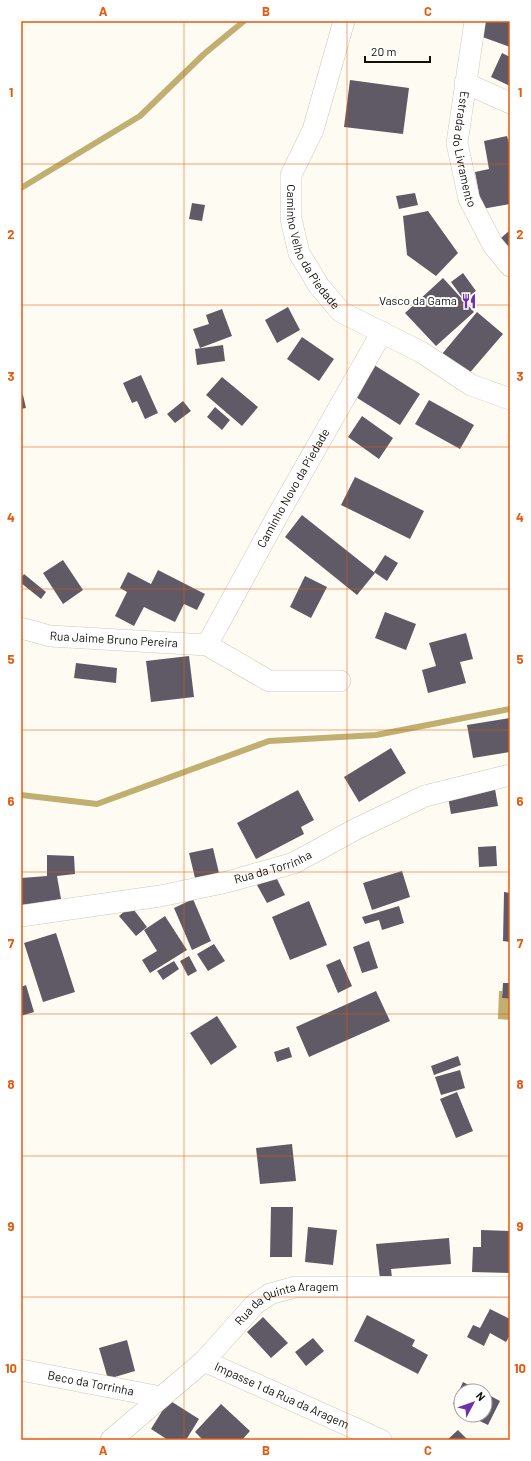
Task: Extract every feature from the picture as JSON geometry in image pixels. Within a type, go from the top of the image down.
[{"type":"street","name":"Caminho Velho da Piedade","points":[[344,21],[313,130],[291,175],[291,219],[299,253],[319,286],[342,312],[422,352],[471,385],[510,399]]},
{"type":"street","name":"Estrada do Livramento","points":[[475,21],[457,143],[469,199],[492,245],[510,266]]},
{"type":"street","points":[[465,82],[510,102]]},
{"type":"street","name":"Caminho Novo da Piedade","points":[[207,645],[279,513],[382,332]]},
{"type":"street","name":"Rua Jaime Bruno Pereira","points":[[21,628],[50,636],[207,645]]},
{"type":"street","points":[[207,645],[270,681],[340,681]]},
{"type":"street","name":"Rua da Torrinha","points":[[21,916],[160,896],[227,882],[287,865],[424,796],[510,775]]},
{"type":"street","name":"Rua da Quinta Aragem","points":[[110,1440],[204,1361],[255,1304],[270,1294],[295,1287],[510,1287]]},
{"type":"street","name":"Impasse 1 da Rua da Aragem","points":[[204,1361],[381,1440]]},
{"type":"street","name":"Beco da Torrinha","points":[[21,1370],[161,1397]]},
{"type":"shaded area","points":[[499,991],[502,991],[502,998],[510,999],[510,1020],[498,1019]]},
{"type":"building","points":[[482,21],[510,21],[510,47],[477,35]]},
{"type":"building","points":[[502,53],[510,57],[510,86],[491,77]]},
{"type":"building","points":[[350,80],[409,88],[403,134],[344,127]]},
{"type":"building","points":[[507,136],[510,147],[510,204],[482,209],[475,172],[489,169],[484,141]]},
{"type":"building","points":[[415,193],[418,205],[399,209],[396,196]]},
{"type":"building","points":[[192,203],[205,205],[202,221],[189,219]]},
{"type":"building","points":[[428,211],[458,253],[436,276],[407,255],[403,216]]},
{"type":"building","points":[[510,230],[510,248],[501,238]]},
{"type":"building","points":[[463,273],[476,291],[464,300],[451,282]]},
{"type":"building","points":[[443,278],[474,312],[436,346],[405,313]]},
{"type":"building","points":[[288,307],[300,330],[277,343],[265,320]]},
{"type":"building","points":[[222,309],[232,336],[200,348],[193,329],[209,324],[206,315]]},
{"type":"building","points":[[477,312],[503,334],[467,376],[442,354]]},
{"type":"building","points":[[302,337],[334,359],[319,381],[287,359]]},
{"type":"building","points":[[223,345],[225,361],[197,365],[195,349]]},
{"type":"building","points":[[371,363],[420,394],[400,425],[351,394]]},
{"type":"building","points":[[141,375],[158,413],[145,419],[137,401],[132,403],[123,383]]},
{"type":"building","points":[[222,377],[258,407],[242,426],[206,395]]},
{"type":"building","points":[[21,395],[23,395],[26,408],[21,409]]},
{"type":"building","points":[[429,400],[474,425],[460,449],[415,424]]},
{"type":"building","points":[[183,401],[191,411],[175,423],[167,414]]},
{"type":"building","points":[[215,407],[230,420],[222,430],[207,417]]},
{"type":"building","points":[[362,416],[393,438],[379,459],[348,437]]},
{"type":"building","points":[[355,477],[424,511],[410,539],[341,505]]},
{"type":"building","points":[[302,515],[375,573],[357,595],[285,537]]},
{"type":"building","points":[[385,555],[398,563],[387,581],[374,572]]},
{"type":"building","points":[[63,560],[83,590],[63,604],[43,573]]},
{"type":"building","points":[[158,570],[205,594],[197,610],[184,604],[175,622],[144,607],[134,626],[115,616],[127,592],[120,588],[128,572],[151,584]]},
{"type":"building","points":[[24,574],[46,592],[41,599],[21,583],[21,578]]},
{"type":"building","points":[[305,576],[327,587],[311,618],[290,607]]},
{"type":"building","points":[[385,612],[416,624],[406,650],[375,638]]},
{"type":"building","points":[[466,633],[473,659],[460,662],[466,683],[428,693],[422,670],[436,666],[429,643]]},
{"type":"building","points":[[189,656],[194,697],[151,702],[146,661]]},
{"type":"building","points":[[76,663],[117,668],[116,683],[74,678]]},
{"type":"building","points":[[510,718],[510,752],[473,758],[467,725]]},
{"type":"building","points":[[391,748],[406,773],[359,802],[344,777]]},
{"type":"building","points":[[495,789],[498,806],[451,814],[448,797]]},
{"type":"building","points":[[298,790],[314,820],[301,827],[304,834],[256,859],[237,823]]},
{"type":"building","points":[[496,846],[497,866],[479,867],[478,847]]},
{"type":"building","points":[[213,848],[219,873],[195,878],[189,853]]},
{"type":"building","points":[[47,855],[74,856],[75,874],[57,876],[61,899],[21,906],[21,878],[47,876]]},
{"type":"building","points":[[402,871],[410,897],[372,910],[363,883]]},
{"type":"building","points":[[275,875],[285,895],[267,903],[257,885]]},
{"type":"building","points":[[504,892],[510,893],[510,942],[503,941]]},
{"type":"building","points":[[193,899],[211,941],[192,950],[174,908]]},
{"type":"building","points":[[309,901],[327,945],[290,960],[272,917]]},
{"type":"building","points":[[131,906],[147,927],[136,936],[119,916]]},
{"type":"building","points":[[399,906],[404,923],[382,930],[379,920],[365,924],[362,917]]},
{"type":"building","points":[[165,916],[187,950],[150,973],[142,960],[157,951],[144,930]]},
{"type":"building","points":[[56,933],[75,992],[43,1002],[24,943]]},
{"type":"building","points":[[369,941],[378,968],[362,973],[353,947]]},
{"type":"building","points":[[214,944],[225,961],[208,971],[197,954]]},
{"type":"building","points":[[189,956],[197,971],[188,976],[180,961]]},
{"type":"building","points":[[340,959],[352,986],[338,993],[326,965]]},
{"type":"building","points":[[174,961],[179,969],[163,980],[157,971]]},
{"type":"building","points":[[503,983],[510,983],[510,999],[502,998]]},
{"type":"building","points":[[26,985],[34,1012],[21,1016],[21,987]]},
{"type":"building","points":[[376,991],[390,1021],[309,1057],[296,1027]]},
{"type":"building","points":[[217,1016],[237,1047],[211,1065],[190,1033]]},
{"type":"building","points":[[289,1047],[292,1057],[277,1062],[274,1052]]},
{"type":"building","points":[[458,1056],[461,1065],[434,1075],[431,1066]]},
{"type":"building","points":[[460,1070],[465,1088],[441,1095],[435,1077]]},
{"type":"building","points":[[457,1092],[473,1131],[456,1138],[440,1099]]},
{"type":"building","points":[[292,1144],[296,1181],[260,1184],[256,1148]]},
{"type":"building","points":[[271,1207],[293,1207],[292,1257],[270,1257]]},
{"type":"building","points":[[308,1227],[337,1230],[333,1265],[305,1262]]},
{"type":"building","points":[[481,1230],[510,1231],[510,1273],[472,1272],[473,1247],[481,1247]]},
{"type":"building","points":[[449,1238],[451,1264],[391,1269],[392,1278],[380,1279],[376,1244]]},
{"type":"building","points":[[490,1309],[510,1319],[510,1335],[506,1342],[490,1333],[484,1346],[467,1337],[473,1325],[480,1328]]},
{"type":"building","points":[[367,1315],[415,1340],[412,1346],[428,1355],[418,1374],[354,1341]]},
{"type":"building","points":[[263,1317],[288,1343],[271,1358],[247,1332]]},
{"type":"building","points":[[313,1338],[324,1351],[306,1366],[295,1352]]},
{"type":"building","points":[[127,1340],[135,1371],[108,1379],[99,1348]]},
{"type":"building","points":[[493,1397],[500,1401],[493,1415]]},
{"type":"building","points":[[169,1400],[199,1419],[186,1440],[168,1440],[151,1429]]},
{"type":"building","points":[[221,1404],[250,1431],[242,1440],[203,1440],[195,1432]]},
{"type":"building","points":[[458,1430],[468,1440],[447,1440]]},
{"type":"waterway","points":[[21,188],[140,116],[204,54],[244,21]]},
{"type":"waterway","points":[[21,795],[97,804],[269,741],[376,735],[510,709]]},
{"type":"place","name":"Vasco da Gama","points":[[469,301]]}]
